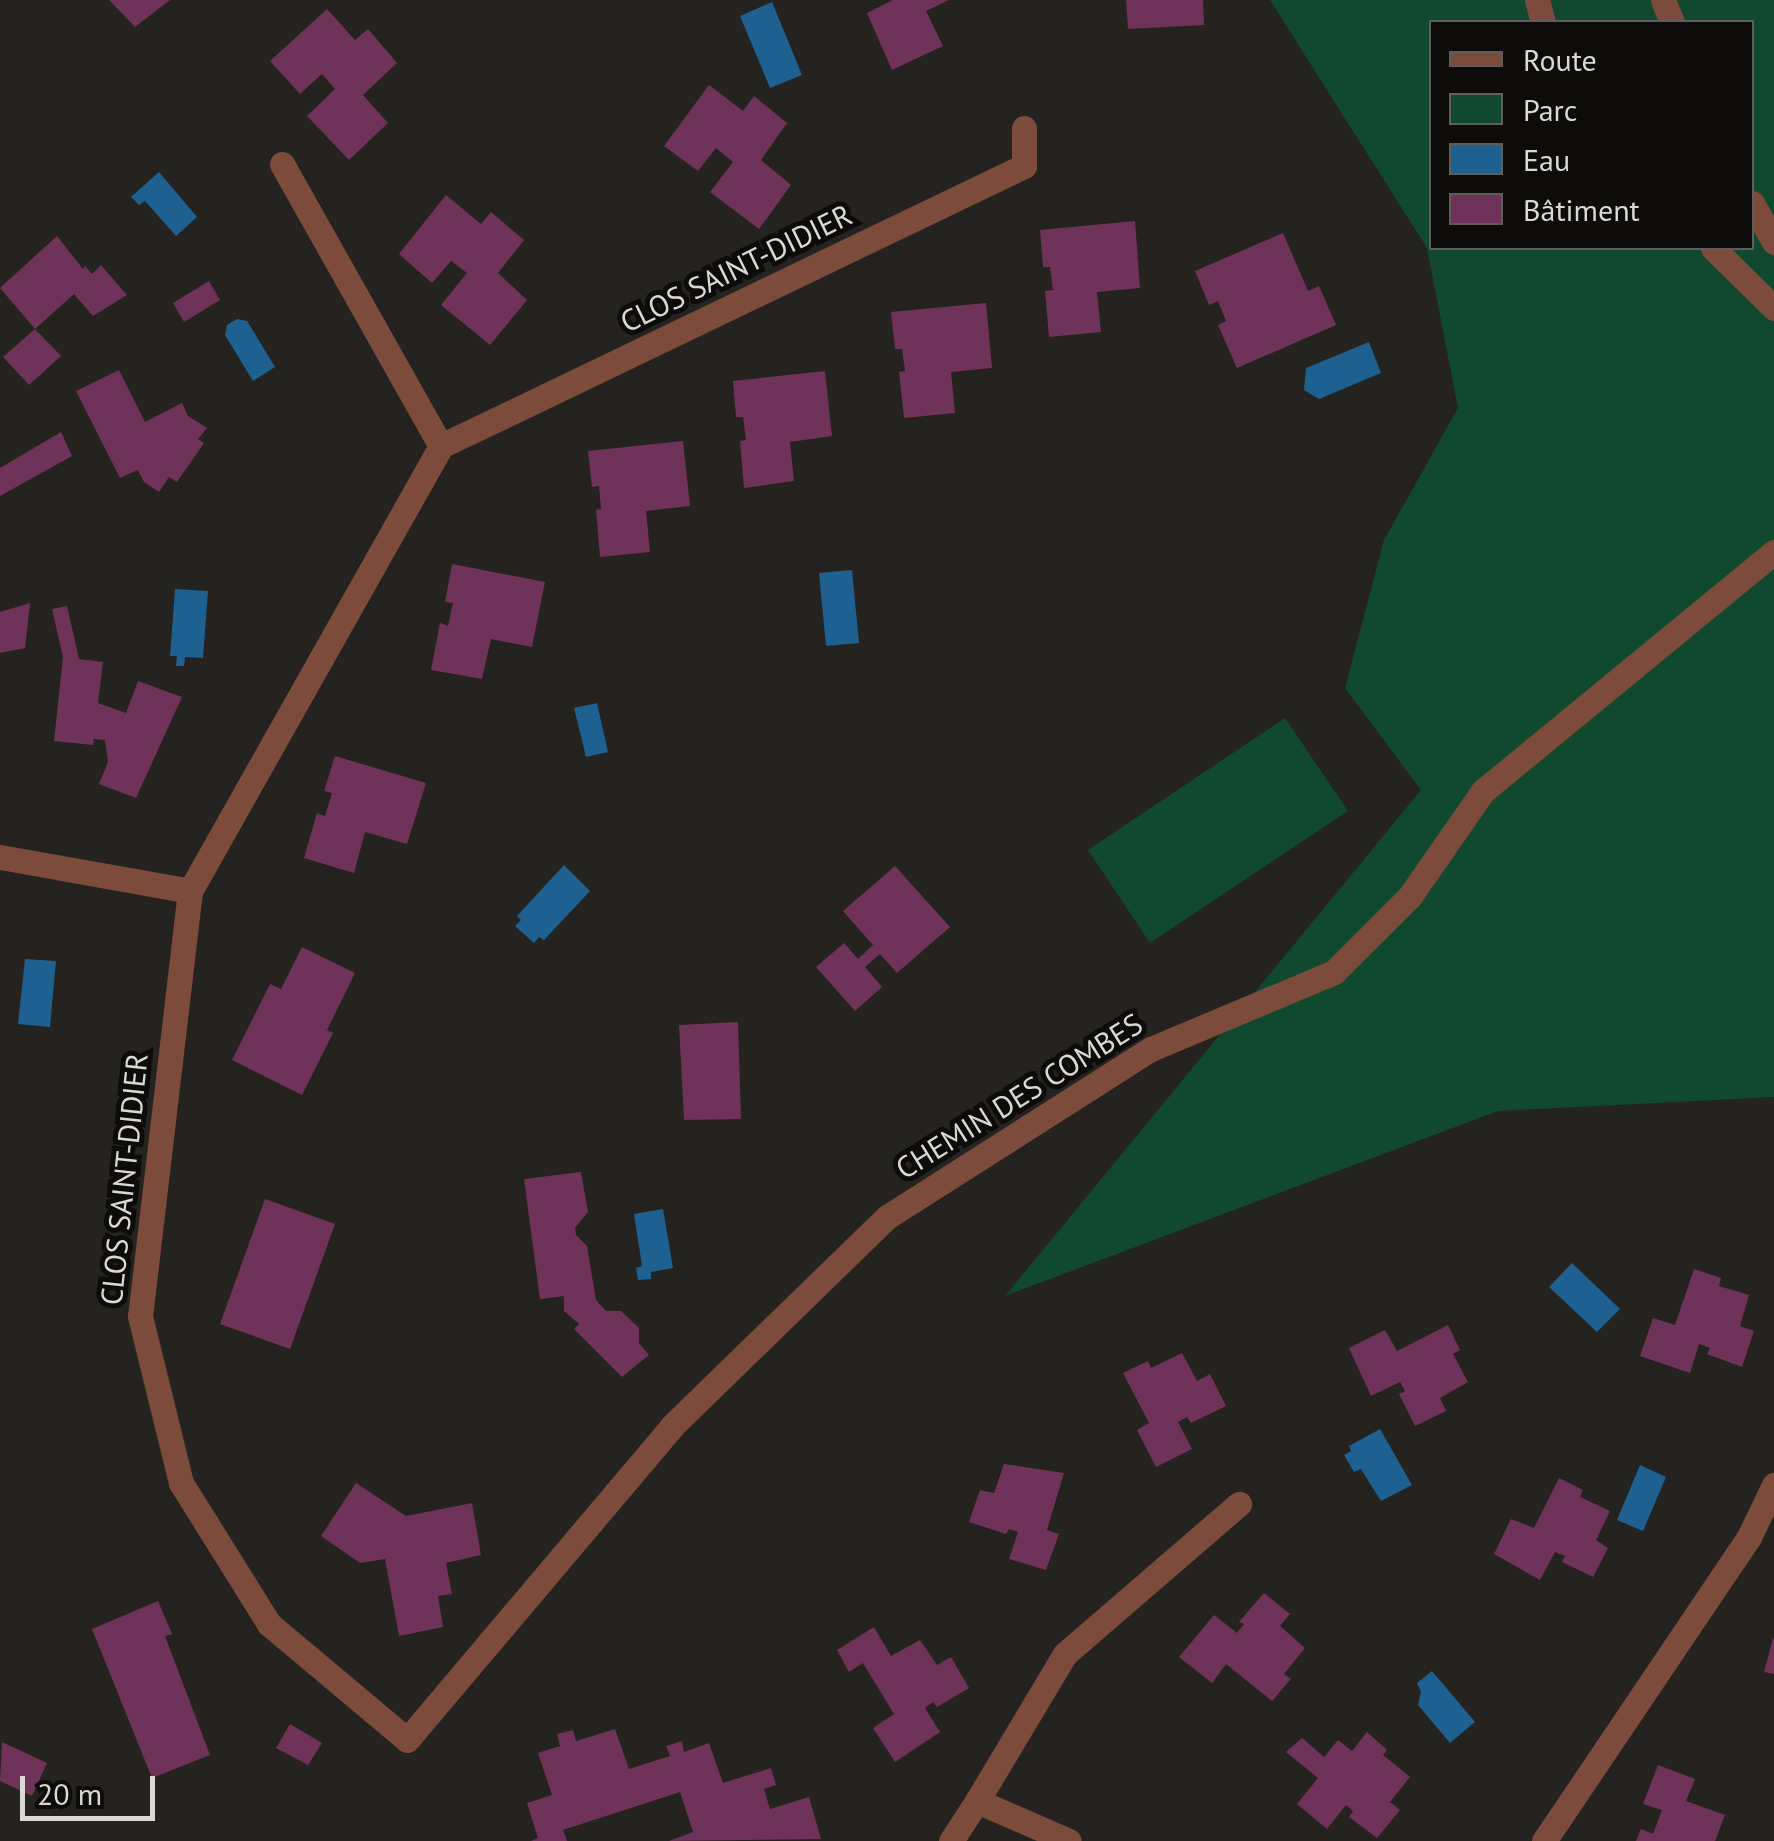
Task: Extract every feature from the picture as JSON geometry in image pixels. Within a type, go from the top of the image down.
[{"type":"street","name":"CLOS SAINT-DIDIER","points":[[407,1740],[269,1624],[180,1483],[140,1316],[190,891],[440,446],[1024,166],[1024,128]]},
{"type":"street","points":[[282,164],[440,446]]},
{"type":"street","points":[[1754,207],[1774,242]]},
{"type":"street","points":[[1716,250],[1774,308]]},
{"type":"street","name":"CHEMIN DES COMBES","points":[[407,1740],[672,1426],[887,1217],[1151,1048],[1334,972],[1410,896],[1483,791],[1774,552]]},
{"type":"street","points":[[0,858],[190,891]]},
{"type":"street","points":[[1544,1841],[1748,1538],[1774,1485]]},
{"type":"street","points":[[951,1841],[1065,1654],[1239,1504]]},
{"type":"street","points":[[978,1801],[1070,1841]]},
{"type":"green space","points":[[1270,0],[1774,0],[1774,1097],[1498,1111],[1005,1296],[1421,790],[1345,688],[1384,540],[1458,408],[1427,248]]},
{"type":"green space","points":[[1285,718],[1348,811],[1150,943],[1088,850]]},
{"type":"water","points":[[772,2],[802,75],[770,88],[740,16]]},
{"type":"water","points":[[159,172],[197,217],[176,236],[145,201],[139,205],[131,197]]},
{"type":"water","points":[[237,319],[247,321],[275,367],[253,381],[225,335],[227,325]]},
{"type":"water","points":[[1369,342],[1381,373],[1319,399],[1304,390],[1306,368]]},
{"type":"water","points":[[852,570],[859,643],[826,646],[819,573]]},
{"type":"water","points":[[175,589],[208,591],[203,658],[185,657],[184,666],[176,666],[177,656],[170,656]]},
{"type":"water","points":[[597,703],[608,752],[586,757],[574,708]]},
{"type":"water","points":[[564,865],[590,891],[544,940],[539,937],[534,943],[515,926],[521,920],[517,916]]},
{"type":"water","points":[[25,959],[56,961],[50,1027],[18,1024]]},
{"type":"water","points":[[663,1209],[673,1268],[651,1272],[651,1279],[638,1280],[636,1268],[642,1266],[634,1214]]},
{"type":"water","points":[[1572,1263],[1620,1309],[1597,1332],[1549,1287]]},
{"type":"water","points":[[1380,1429],[1412,1485],[1381,1501],[1361,1469],[1354,1472],[1344,1455],[1351,1451],[1349,1446]]},
{"type":"water","points":[[1640,1465],[1666,1477],[1643,1531],[1617,1520]]},
{"type":"water","points":[[1432,1671],[1475,1722],[1450,1743],[1418,1705],[1421,1692],[1417,1683]]},
{"type":"building","points":[[109,0],[170,0],[135,27]]},
{"type":"building","points":[[893,0],[949,0],[926,11],[943,46],[892,70],[867,13]]},
{"type":"building","points":[[1126,0],[1203,0],[1204,25],[1128,29]]},
{"type":"building","points":[[327,9],[355,40],[368,29],[397,63],[363,95],[388,123],[349,160],[307,116],[335,89],[322,74],[300,94],[270,61]]},
{"type":"building","points":[[709,85],[743,111],[754,96],[787,123],[761,160],[791,185],[759,229],[710,192],[733,162],[716,148],[698,171],[664,146]]},
{"type":"building","points":[[446,195],[481,224],[491,212],[524,240],[498,273],[527,300],[490,345],[441,305],[467,273],[451,261],[432,283],[399,254]]},
{"type":"building","points":[[1135,221],[1140,288],[1097,292],[1101,332],[1049,337],[1045,291],[1053,290],[1050,267],[1043,267],[1040,230]]},
{"type":"building","points":[[1283,233],[1308,291],[1319,286],[1336,325],[1237,368],[1218,325],[1226,321],[1218,301],[1209,305],[1195,271]]},
{"type":"building","points":[[57,236],[83,269],[85,266],[92,274],[101,265],[127,295],[93,316],[74,294],[35,329],[0,288]]},
{"type":"building","points":[[209,281],[220,300],[184,322],[173,303]]},
{"type":"building","points":[[986,303],[992,368],[951,372],[955,413],[904,418],[899,372],[905,371],[902,349],[895,349],[891,312]]},
{"type":"building","points":[[35,329],[61,356],[29,385],[3,357]]},
{"type":"building","points":[[119,370],[145,422],[182,403],[188,416],[207,428],[198,439],[204,443],[177,482],[169,477],[159,492],[144,482],[138,470],[120,478],[76,391]]},
{"type":"building","points":[[825,371],[832,436],[790,442],[794,481],[744,488],[740,441],[746,440],[743,417],[736,417],[733,381]]},
{"type":"building","points":[[61,432],[72,456],[0,496],[0,468]]},
{"type":"building","points":[[683,441],[690,506],[646,511],[650,552],[600,557],[596,510],[601,509],[599,486],[592,487],[588,451]]},
{"type":"building","points":[[452,564],[545,582],[532,647],[491,639],[482,679],[431,670],[440,623],[448,626],[453,603],[445,602]]},
{"type":"building","points":[[30,603],[25,648],[0,653],[0,612]]},
{"type":"building","points":[[67,606],[79,659],[103,662],[98,703],[126,713],[138,681],[182,697],[136,798],[99,784],[108,762],[105,740],[94,739],[93,745],[54,741],[63,657],[52,609]]},
{"type":"building","points":[[335,756],[426,783],[407,844],[365,832],[354,873],[304,858],[317,813],[325,816],[332,793],[324,791]]},
{"type":"building","points":[[895,866],[950,927],[897,973],[880,954],[865,967],[882,987],[855,1011],[816,967],[844,943],[858,959],[873,945],[843,911]]},
{"type":"building","points":[[302,947],[355,973],[327,1030],[333,1033],[302,1095],[232,1060],[270,984],[281,989]]},
{"type":"building","points":[[738,1022],[741,1119],[684,1120],[679,1025]]},
{"type":"building","points":[[581,1172],[588,1212],[575,1228],[576,1235],[587,1246],[596,1300],[606,1311],[621,1311],[639,1328],[639,1343],[649,1355],[622,1377],[574,1329],[579,1324],[564,1311],[564,1296],[540,1299],[524,1179]]},
{"type":"building","points":[[265,1199],[335,1224],[290,1349],[220,1324]]},
{"type":"building","points":[[1694,1269],[1721,1278],[1719,1286],[1749,1295],[1740,1326],[1754,1331],[1742,1367],[1707,1354],[1710,1348],[1699,1344],[1690,1373],[1640,1356],[1653,1318],[1675,1325]]},
{"type":"building","points":[[1448,1325],[1460,1350],[1453,1354],[1468,1382],[1440,1398],[1446,1411],[1415,1426],[1399,1394],[1405,1391],[1400,1382],[1371,1396],[1349,1348],[1385,1330],[1397,1351]]},
{"type":"building","points":[[1182,1353],[1197,1381],[1210,1374],[1226,1406],[1191,1423],[1187,1417],[1178,1422],[1192,1449],[1156,1467],[1137,1430],[1149,1423],[1123,1373],[1148,1361],[1151,1368]]},
{"type":"building","points":[[1004,1464],[1064,1473],[1047,1530],[1059,1534],[1046,1570],[1009,1559],[1018,1532],[1009,1529],[1006,1534],[969,1522],[980,1490],[994,1493]]},
{"type":"building","points":[[1559,1478],[1583,1490],[1580,1497],[1610,1511],[1596,1540],[1608,1548],[1593,1577],[1562,1562],[1565,1556],[1555,1552],[1540,1580],[1494,1554],[1511,1519],[1534,1528]]},
{"type":"building","points":[[356,1483],[406,1516],[472,1503],[481,1555],[446,1563],[452,1594],[438,1596],[443,1627],[399,1636],[385,1559],[360,1563],[321,1536]]},
{"type":"building","points":[[1264,1593],[1290,1614],[1280,1626],[1305,1648],[1284,1674],[1291,1679],[1272,1701],[1226,1664],[1212,1683],[1179,1657],[1214,1615],[1237,1633],[1244,1624],[1239,1622]]},
{"type":"building","points":[[158,1601],[172,1634],[165,1636],[210,1755],[152,1778],[92,1629]]},
{"type":"building","points":[[874,1627],[891,1656],[920,1640],[937,1665],[951,1657],[969,1688],[937,1707],[933,1702],[925,1708],[940,1732],[895,1762],[873,1728],[894,1714],[863,1663],[849,1672],[837,1650]]},
{"type":"building","points":[[1774,1638],[1774,1674],[1764,1672]]},
{"type":"building","points":[[290,1724],[322,1743],[308,1765],[276,1748]]},
{"type":"building","points":[[615,1729],[629,1769],[670,1756],[666,1746],[682,1741],[684,1752],[709,1743],[723,1783],[771,1768],[776,1785],[764,1789],[770,1809],[809,1797],[821,1839],[669,1841],[693,1832],[680,1792],[563,1830],[567,1841],[531,1841],[538,1838],[527,1803],[552,1795],[538,1753],[560,1746],[557,1734],[573,1730],[576,1741]]},
{"type":"building","points":[[1367,1732],[1387,1750],[1383,1755],[1410,1777],[1390,1802],[1400,1810],[1377,1838],[1349,1817],[1353,1811],[1346,1805],[1327,1829],[1297,1804],[1318,1778],[1286,1752],[1302,1738],[1324,1757],[1338,1740],[1352,1751]]},
{"type":"building","points":[[2,1742],[47,1763],[32,1796],[0,1781]]},
{"type":"building","points":[[1658,1765],[1695,1779],[1686,1801],[1725,1815],[1715,1841],[1636,1841],[1641,1829],[1653,1834],[1662,1810],[1643,1804]]}]
